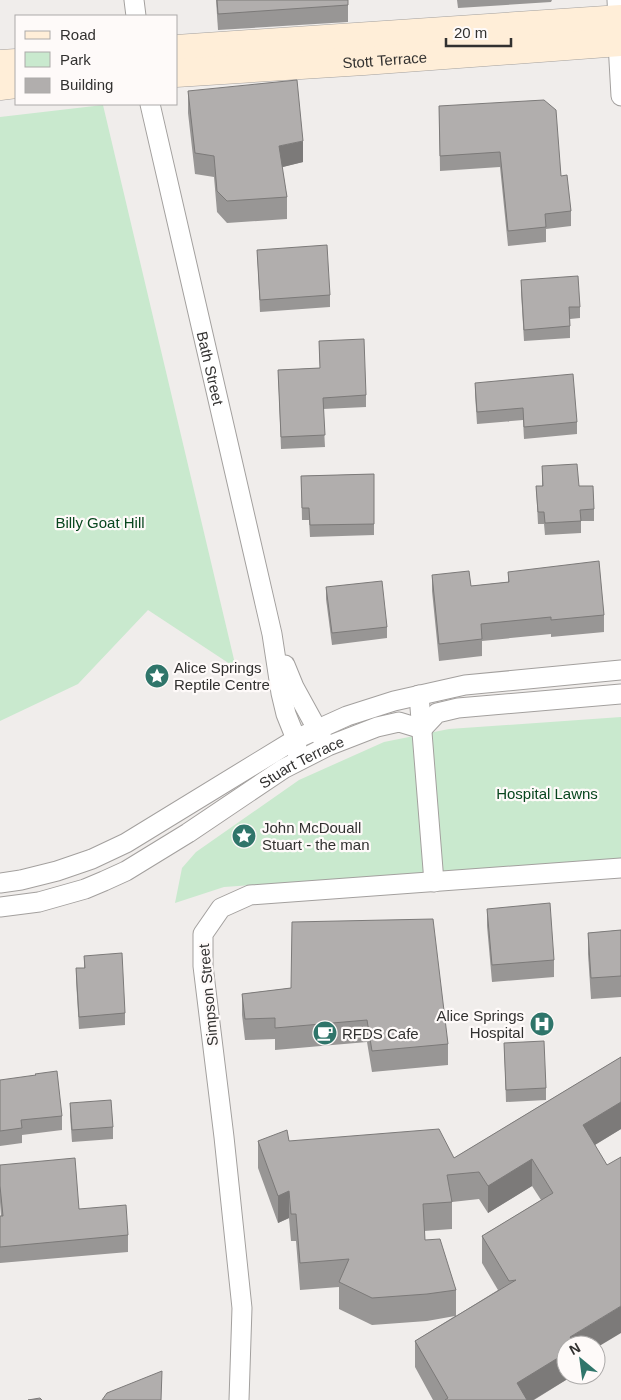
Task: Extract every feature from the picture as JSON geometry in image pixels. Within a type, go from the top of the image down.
[{"type":"main road","name":"Stott Terrace","points":[[178,49],[619,24]]},
{"type":"main road","name":"Stott Terrace","points":[[178,73],[619,24]]},
{"type":"main road","points":[[0,64],[15,63]]},
{"type":"main road","points":[[0,86],[15,84]]},
{"type":"street","points":[[134,0],[136,15]]},
{"type":"street","points":[[619,24],[621,96]]},
{"type":"street","name":"Bath Street","points":[[150,105],[272,634],[286,714],[296,739],[298,760]]},
{"type":"street","name":"Bath Street","points":[[272,634],[294,687],[316,729],[328,746]]},
{"type":"street","name":"Stuart Terrace","points":[[0,884],[57,871],[92,859],[126,843],[296,739],[347,716],[419,695],[466,684],[621,670]]},
{"type":"street","points":[[422,729],[437,712],[458,708],[621,694]]},
{"type":"street","points":[[419,695],[434,882]]},
{"type":"street","name":"Stuart Terrace","points":[[0,907],[39,902],[85,889],[111,878],[188,833],[298,760],[328,746],[377,727],[399,722],[422,729]]},
{"type":"street","name":"Simpson Street","points":[[239,1400],[242,1308],[224,1137],[202,966],[203,934],[222,908],[250,895],[621,868]]},
{"type":"green space","name":"Billy Goat Hill","points":[[103,105],[236,668],[148,610],[78,684],[0,721],[0,117]]},
{"type":"green space","name":"Hospital Lawns","points":[[621,717],[621,859],[224,887],[175,903],[182,868],[196,852],[299,780],[384,742],[449,729]]},
{"type":"building","points":[[217,0],[348,0],[348,5],[218,14]]},
{"type":"building","points":[[297,80],[303,141],[279,146],[287,197],[227,201],[217,191],[214,156],[195,153],[188,91]]},
{"type":"building","points":[[544,100],[556,110],[561,176],[567,175],[571,211],[545,214],[546,227],[508,231],[500,152],[440,156],[439,106]]},
{"type":"building","points":[[327,245],[330,295],[260,300],[257,250]]},
{"type":"building","points":[[578,276],[580,307],[569,307],[570,326],[524,330],[521,280]]},
{"type":"building","points":[[364,339],[366,395],[323,398],[325,435],[281,437],[278,370],[320,368],[319,341]]},
{"type":"building","points":[[573,374],[577,422],[524,427],[523,408],[477,412],[475,383]]},
{"type":"building","points":[[577,464],[579,486],[593,486],[594,509],[580,510],[581,521],[545,523],[544,512],[538,512],[536,486],[543,486],[542,466]]},
{"type":"building","points":[[374,474],[374,524],[310,525],[309,508],[302,508],[301,476]]},
{"type":"building","points":[[599,561],[604,615],[551,620],[551,617],[481,624],[482,639],[439,644],[432,575],[469,571],[471,586],[509,582],[508,572]]},
{"type":"building","points":[[382,581],[387,627],[332,633],[326,587]]},
{"type":"building","points":[[550,903],[554,960],[492,965],[487,909]]},
{"type":"building","points":[[433,919],[448,1044],[372,1051],[367,1020],[275,1028],[275,1018],[245,1019],[242,994],[291,988],[292,922]]},
{"type":"building","points":[[621,930],[621,976],[591,978],[588,933]]},
{"type":"building","points":[[122,953],[125,1013],[79,1017],[76,968],[85,968],[84,956]]},
{"type":"building","points":[[544,1041],[546,1088],[506,1090],[504,1043]]},
{"type":"building","points":[[621,1057],[621,1102],[583,1125],[607,1165],[621,1157],[621,1306],[573,1335],[556,1335],[556,1359],[517,1383],[527,1400],[445,1400],[448,1398],[415,1341],[516,1280],[509,1281],[482,1236],[553,1193],[532,1159],[488,1186],[479,1172],[447,1175],[452,1202],[423,1204],[425,1240],[440,1239],[456,1290],[372,1298],[339,1282],[349,1259],[300,1263],[296,1214],[291,1214],[289,1191],[278,1196],[258,1141],[287,1130],[289,1141],[439,1129],[454,1158]]},
{"type":"building","points":[[57,1071],[62,1116],[21,1120],[22,1128],[0,1131],[0,1080]]},
{"type":"building","points":[[111,1100],[113,1127],[72,1130],[70,1103]]},
{"type":"building","points":[[75,1158],[79,1209],[126,1205],[128,1235],[0,1247],[0,1216],[3,1216],[0,1165]]},
{"type":"building","points":[[162,1371],[161,1400],[102,1400],[107,1393]]},
{"type":"place","name":"Alice Springs Reptile Centre","points":[[157,676]]},
{"type":"place","name":"John McDouall Stuart - the man","points":[[244,836]]},
{"type":"place","name":"Alice Springs Hospital","points":[[542,1024]]},
{"type":"place","name":"RFDS Cafe","points":[[325,1033]]}]
